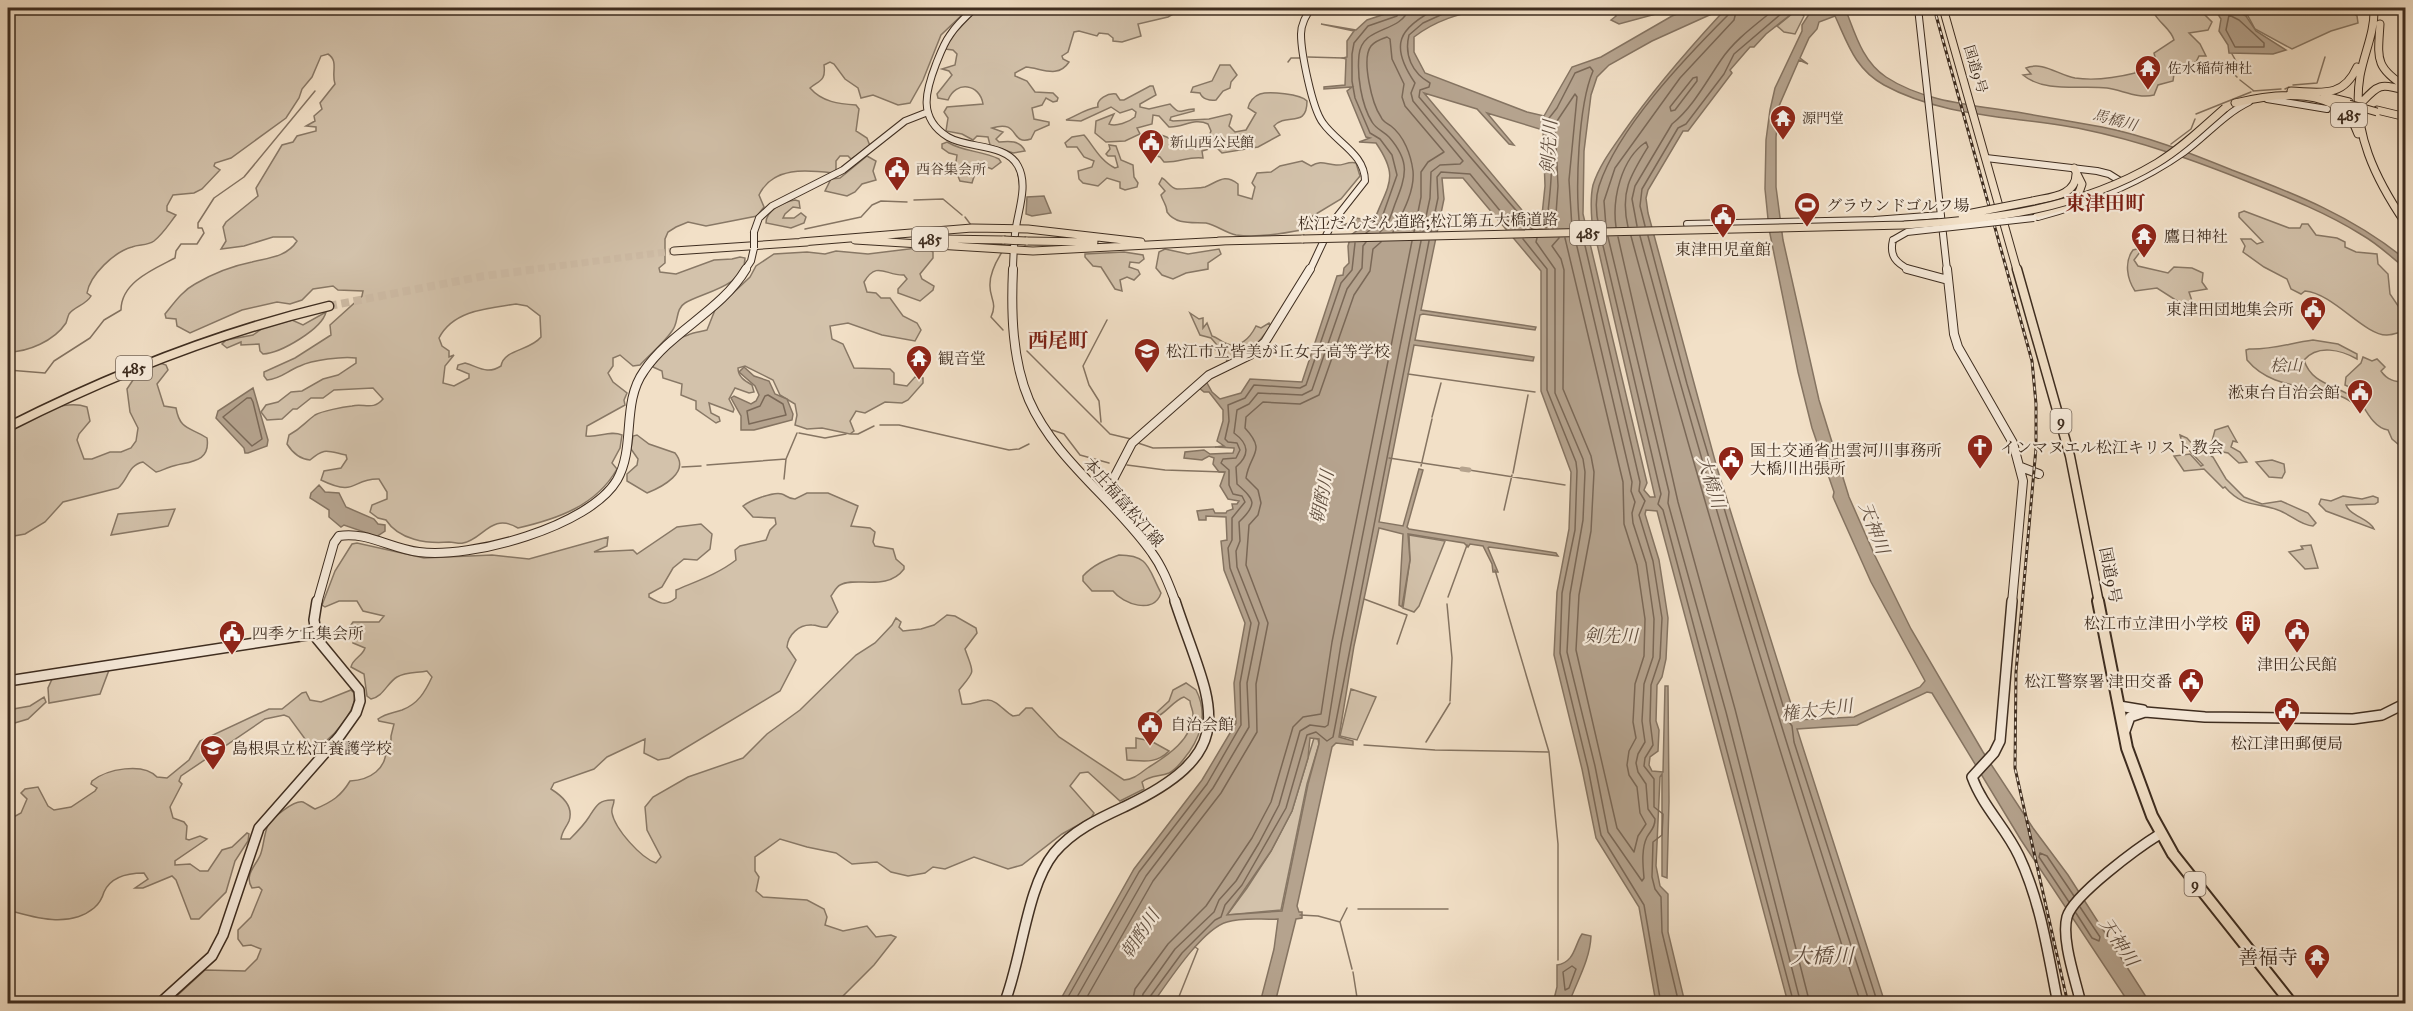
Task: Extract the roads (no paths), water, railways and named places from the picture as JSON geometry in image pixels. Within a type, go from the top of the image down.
[{"type":"highway","name":"国道9号","points":[[1943,8],[2070,456],[2124,735],[2137,780],[2160,834],[2187,873],[2292,1004]]},
{"type":"highway","points":[[2374,8],[2374,22],[2357,100],[2360,128],[2375,172],[2406,224]]},
{"type":"highway","points":[[2380,8],[2379,24],[2366,76],[2363,101],[2366,128],[2372,161],[2406,216]]},
{"type":"highway","name":"485","points":[[2379,24],[2377,62],[2383,71],[2406,89]]},
{"type":"highway","name":"485","points":[[2225,108],[2235,103],[2266,96],[2344,88],[2351,82],[2360,60],[2365,56]]},
{"type":"highway","name":"485","points":[[2363,101],[2375,88],[2406,89]]},
{"type":"highway","name":"485","points":[[2225,108],[2231,102],[2249,94],[2301,94],[2349,103],[2406,118]]},
{"type":"highway","name":"485","points":[[2301,94],[2327,102],[2347,113],[2372,161]]},
{"type":"highway","name":"松江だんだん道路;松江第五大橋道路","points":[[674,251],[855,240],[1225,241],[1874,226],[1957,222],[2044,207],[2122,181],[2171,154],[2225,108]]},
{"type":"highway","points":[[1957,222],[1995,221],[2035,216],[2068,205],[2079,196],[2082,184],[2074,168]]},
{"type":"highway","points":[[1874,226],[1937,219],[2033,201],[2071,190],[2076,182],[2074,168]]},
{"type":"highway","points":[[801,242],[940,229],[1016,228],[1143,242]]},
{"type":"highway","points":[[855,240],[1014,251],[1225,241]]},
{"type":"highway","name":"485","points":[[8,427],[138,366],[208,339],[258,323],[329,306]]},
{"type":"street","points":[[159,1004],[216,949],[259,828],[339,737],[359,707],[360,696],[356,686],[314,634],[313,621],[334,543],[343,534],[352,534],[417,552],[433,554],[474,550],[510,541],[576,514],[598,501],[614,486],[623,469],[632,396],[640,375],[655,356],[741,279],[751,263],[754,232],[759,218],[772,206],[843,170],[905,121],[928,112],[926,91],[942,48],[951,33],[975,8]]},
{"type":"street","points":[[1104,497],[1116,478],[1124,454],[1132,443],[1209,375],[1250,355],[1265,342],[1309,272],[1332,223],[1365,181],[1361,161],[1324,125],[1315,111],[1301,33],[1303,22],[1311,8]]},
{"type":"street","points":[[1918,8],[1955,340],[2010,437],[2021,467],[2023,494],[2005,670],[2001,736],[1997,750],[1991,758],[1974,771],[1973,782],[2018,854],[2027,873],[2058,1004]]},
{"type":"street","points":[[1948,280],[1921,275],[1904,267],[1891,252],[1893,240],[1900,234],[1911,231],[2035,216],[2078,206],[2127,185],[2177,157],[2231,112],[2248,102],[2275,99],[2327,109]]},
{"type":"street","name":"本庄福富松江線","points":[[928,112],[944,136],[958,142],[1000,152],[1021,170],[1022,185],[1014,251],[1016,344],[1026,391],[1044,425],[1064,453],[1149,548],[1165,577],[1210,709],[1209,729],[1200,753],[1184,772],[1162,787],[1075,833],[1049,860],[1040,882],[1015,975],[1004,1004]]},
{"type":"street","points":[[1986,158],[2104,172],[2127,185]]},
{"type":"street","points":[[1687,224],[1882,219],[1941,215]]},
{"type":"street","points":[[2021,467],[2039,474]]},
{"type":"street","points":[[8,681],[314,634]]},
{"type":"street","points":[[2119,706],[2205,717],[2353,719],[2382,715],[2406,703]]},
{"type":"street","points":[[2124,735],[2130,717],[2135,713],[2165,713]]},
{"type":"street","points":[[2081,1004],[2067,936],[2067,914],[2084,895],[2147,841],[2160,834]]},
{"type":"water","points":[[1403,8],[1486,8],[1448,18],[1414,37],[1414,52],[1425,73],[1527,112],[1544,116],[1572,67],[1601,57],[1672,16],[1692,8],[1725,8],[1652,41],[1609,65],[1597,77],[1591,95],[1584,151],[1583,214],[1647,483],[1644,490],[1650,497],[1655,497],[1592,222],[1593,185],[1606,158],[1645,102],[1669,72],[1728,8],[1799,8],[1766,34],[1754,47],[1750,47],[1730,70],[1732,73],[1688,131],[1683,131],[1648,190],[1646,198],[1648,213],[1717,468],[1796,720],[1854,717],[1920,687],[1925,681],[1871,582],[1833,497],[1834,492],[1812,428],[1798,372],[1769,229],[1765,189],[1766,140],[1770,110],[1775,88],[1802,31],[1802,25],[1813,8],[1845,8],[1860,46],[1871,63],[1886,77],[1916,92],[1949,101],[2102,127],[2168,146],[2323,207],[2365,230],[2405,259],[2405,268],[2379,246],[2322,213],[2168,152],[2082,129],[1956,110],[1907,96],[1874,79],[1859,64],[1835,16],[1819,22],[1817,29],[1809,38],[1800,58],[1808,64],[1799,60],[1779,106],[1776,137],[1776,187],[1783,240],[1819,400],[1849,497],[1911,629],[1983,752],[2033,828],[2068,875],[2150,1003],[2129,1003],[2021,840],[1932,693],[1927,692],[1857,725],[1797,729],[1885,1003],[1788,1003],[1657,511],[1646,510],[1645,514],[1659,560],[1668,618],[1666,659],[1662,677],[1657,685],[1658,751],[1650,757],[1649,765],[1652,771],[1663,772],[1665,686],[1668,686],[1667,878],[1662,876],[1662,774],[1660,777],[1656,866],[1660,886],[1668,894],[1668,932],[1685,1003],[1656,1003],[1639,907],[1596,838],[1554,655],[1557,592],[1569,529],[1571,472],[1541,391],[1541,271],[1463,178],[1442,178],[1444,199],[1421,310],[1536,327],[1535,330],[1423,314],[1420,315],[1415,340],[1534,357],[1533,361],[1414,345],[1379,522],[1403,526],[1419,469],[1423,470],[1407,527],[1409,529],[1556,553],[1558,556],[1489,547],[1498,572],[1493,572],[1492,564],[1483,546],[1470,544],[1468,547],[1464,543],[1408,534],[1410,560],[1402,607],[1399,605],[1403,534],[1379,528],[1354,646],[1339,737],[1353,741],[1353,745],[1336,743],[1332,747],[1297,906],[1299,912],[1302,912],[1302,918],[1296,919],[1275,1003],[1260,1003],[1274,949],[1278,919],[1252,919],[1227,922],[1207,935],[1186,957],[1153,1003],[1058,1004],[1134,869],[1202,780],[1236,723],[1234,683],[1245,623],[1224,570],[1221,541],[1227,540],[1226,517],[1206,516],[1206,520],[1199,520],[1197,511],[1213,509],[1215,513],[1226,513],[1233,509],[1232,504],[1237,504],[1239,501],[1228,499],[1220,486],[1225,472],[1219,472],[1213,464],[1214,458],[1209,456],[1202,460],[1184,458],[1185,452],[1204,450],[1210,454],[1233,453],[1234,450],[1234,448],[1215,447],[1224,446],[1217,441],[1223,421],[1223,410],[1209,392],[1204,392],[1198,387],[1206,381],[1212,392],[1220,399],[1241,393],[1250,379],[1302,382],[1337,276],[1343,275],[1344,268],[1349,263],[1348,246],[1351,235],[1362,227],[1371,226],[1365,224],[1337,226],[1354,222],[1356,218],[1374,221],[1389,181],[1388,165],[1376,143],[1359,142],[1370,138],[1366,137],[1347,91],[1352,87],[1324,89],[1324,87],[1345,85],[1346,59],[1343,58],[1347,57],[1347,41],[1354,31],[1321,24],[1356,30],[1367,20]],"holes":[[[1424,93],[1477,109],[1509,144],[1514,145],[1487,113],[1543,130],[1545,186],[1541,225],[1532,222]],[[1310,738],[1319,739],[1319,744],[1308,784],[1282,911],[1227,915],[1271,851],[1292,811],[1308,758]]]},
{"type":"water","points":[[1628,8],[1647,8],[1656,14],[1619,24],[1611,20],[1616,16],[1615,14]]},
{"type":"water","points":[[2214,8],[2231,8],[2246,16],[2256,31],[2286,50],[2273,54],[2229,53],[2228,45],[2219,31],[2221,19]]},
{"type":"water","points":[[1044,196],[1051,213],[1032,216],[1026,214],[1027,197]]},
{"type":"water","points":[[744,367],[754,376],[769,381],[775,394],[787,399],[793,414],[792,420],[754,430],[741,430],[741,416],[731,398],[734,396],[751,404],[759,395],[755,386],[739,372]]},
{"type":"water","points":[[253,388],[268,440],[267,446],[245,453],[244,448],[216,418],[218,411]]},
{"type":"water","points":[[319,485],[325,492],[339,493],[346,507],[374,519],[378,524],[385,525],[385,531],[376,537],[368,536],[370,534],[344,525],[341,527],[329,517],[329,510],[310,498],[311,493]]},
{"type":"water","points":[[1582,934],[1591,936],[1590,945],[1586,962],[1569,1003],[1553,1003],[1557,987],[1557,965],[1571,957]]},
{"type":"waterway","points":[[2232,54],[2236,61],[2226,67],[2237,77]]},
{"type":"waterway","points":[[1308,57],[1343,58]]},
{"type":"waterway","points":[[2293,85],[2317,83],[2325,57]]},
{"type":"waterway","points":[[1288,62],[1291,58],[1300,58]]},
{"type":"waterway","points":[[2240,80],[2254,91]]},
{"type":"waterway","points":[[2285,89],[2289,87]]},
{"type":"waterway","points":[[2254,91],[2281,89]]},
{"type":"waterway","points":[[8,370],[45,373],[54,361],[90,338],[104,320],[121,310],[126,292],[140,278],[175,258],[176,251],[181,244],[197,244],[204,233],[202,228],[198,228],[198,223],[214,198],[244,177],[315,91]]},
{"type":"waterway","points":[[2196,114],[2251,92]]},
{"type":"waterway","points":[[2171,144],[2191,129],[2195,119]]},
{"type":"waterway","points":[[914,200],[943,199],[962,215]]},
{"type":"waterway","points":[[805,229],[861,217],[872,205],[881,201],[907,202]]},
{"type":"waterway","points":[[965,217],[971,225]]},
{"type":"waterway","points":[[1002,252],[992,272],[990,289],[994,307],[991,317],[1003,330]]},
{"type":"waterway","points":[[1101,422],[1099,401],[1089,385],[1083,366],[1107,320]]},
{"type":"waterway","points":[[1027,351],[1110,434],[1131,439]]},
{"type":"waterway","points":[[1408,374],[1535,392]]},
{"type":"waterway","points":[[1432,417],[1441,383]]},
{"type":"waterway","points":[[1513,473],[1528,395]]},
{"type":"waterway","points":[[1422,463],[1432,419]]},
{"type":"waterway","points":[[880,425],[899,425],[1009,450],[1019,449],[1029,444]]},
{"type":"waterway","points":[[851,434],[858,434],[874,426]]},
{"type":"waterway","points":[[1052,430],[1064,434],[1080,455],[1109,463]]},
{"type":"waterway","points":[[786,459],[797,433]]},
{"type":"waterway","points":[[799,433],[825,438],[846,434]]},
{"type":"waterway","points":[[1138,443],[1153,448],[1216,447]]},
{"type":"waterway","points":[[1389,458],[1422,463]]},
{"type":"waterway","points":[[707,465],[786,459]]},
{"type":"waterway","points":[[784,479],[786,459]]},
{"type":"waterway","points":[[1422,463],[1462,469]]},
{"type":"waterway","points":[[1127,465],[1165,470],[1224,472]]},
{"type":"waterway","points":[[682,467],[701,466]]},
{"type":"waterway","points":[[1462,469],[1469,470]]},
{"type":"waterway","points":[[1469,470],[1512,477]]},
{"type":"waterway","points":[[1504,510],[1512,477]]},
{"type":"waterway","points":[[1512,477],[1565,485]]},
{"type":"waterway","points":[[1448,597],[1467,545]]},
{"type":"waterway","points":[[1495,570],[1549,752],[1558,844],[1558,960]]},
{"type":"waterway","points":[[1364,599],[1407,615],[1397,644]]},
{"type":"waterway","points":[[1447,604],[1452,658],[1450,701]]},
{"type":"waterway","points":[[1426,742],[1450,703]]},
{"type":"waterway","points":[[1364,745],[1435,750],[1548,752]]},
{"type":"waterway","points":[[1340,922],[1347,908]]},
{"type":"waterway","points":[[1358,909],[1448,909]]},
{"type":"waterway","points":[[1300,915],[1318,916],[1340,922]]},
{"type":"waterway","points":[[1340,922],[1352,969]]},
{"type":"waterway","points":[[1176,1004],[1198,949],[1195,947]]},
{"type":"waterway","points":[[1353,972],[1358,1004]]},
{"type":"tunnel","points":[[527,270],[674,251]]},
{"type":"tunnel","points":[[329,306],[484,276],[538,269]]},
{"type":"railway","points":[[1934,8],[2032,361],[2036,404],[2036,448],[2016,672],[2015,768],[2068,1004]]},
{"type":"place","name":"佐水稲荷神社","points":[[2148,91]]},
{"type":"place","name":"源門堂","points":[[1783,141]]},
{"type":"place","name":"新山西公民館","points":[[1151,165]]},
{"type":"place","name":"西谷集会所","points":[[897,192]]},
{"type":"place","name":"グラウンドゴルフ場","points":[[1807,228]]},
{"type":"place","name":"東津田児童館","points":[[1723,239]]},
{"type":"place","name":"鷹日神社","points":[[2144,259]]},
{"type":"place","name":"東津田団地集会所","points":[[2313,332]]},
{"type":"place","name":"松江市立皆美が丘女子高等学校","points":[[1147,374]]},
{"type":"place","name":"観音堂","points":[[919,381]]},
{"type":"place","name":"淞東台自治会館","points":[[2360,415]]},
{"type":"place","name":"インマヌエル松江キリスト教会","points":[[1980,470]]},
{"type":"place","name":"国土交通省出雲河川事務所 大橋川出張所","points":[[1731,482]]},
{"type":"place","name":"松江市立津田小学校","points":[[2248,646]]},
{"type":"place","name":"津田公民館","points":[[2297,654]]},
{"type":"place","name":"四季ケ丘集会所","points":[[232,656]]},
{"type":"place","name":"松江警察署 津田交番","points":[[2191,704]]},
{"type":"place","name":"松江津田郵便局","points":[[2287,733]]},
{"type":"place","name":"自治会館","points":[[1150,747]]},
{"type":"place","name":"島根県立松江養護学校","points":[[213,771]]},
{"type":"place","name":"善福寺","points":[[2317,980]]},
{"type":"district","name":"東津田町","points":[[2105,203]]},
{"type":"district","name":"西尾町","points":[[1058,340]]},
{"type":"water label","name":"馬橋川","points":[[2115,120]]},
{"type":"water label","name":"剣先川","points":[[1549,147]]},
{"type":"water label","name":"大橋川","points":[[1711,482]]},
{"type":"water label","name":"朝酌川","points":[[1322,497]]},
{"type":"water label","name":"天神川","points":[[1874,528]]},
{"type":"water label","name":"剣先川","points":[[1611,636]]},
{"type":"water label","name":"権太夫川","points":[[1817,710]]},
{"type":"water label","name":"朝酌川","points":[[1140,934]]},
{"type":"water label","name":"天神川","points":[[2119,942]]},
{"type":"water label","name":"大橋川","points":[[1822,956]]},
{"type":"park label","name":"桧山","points":[[2286,365]]}]
